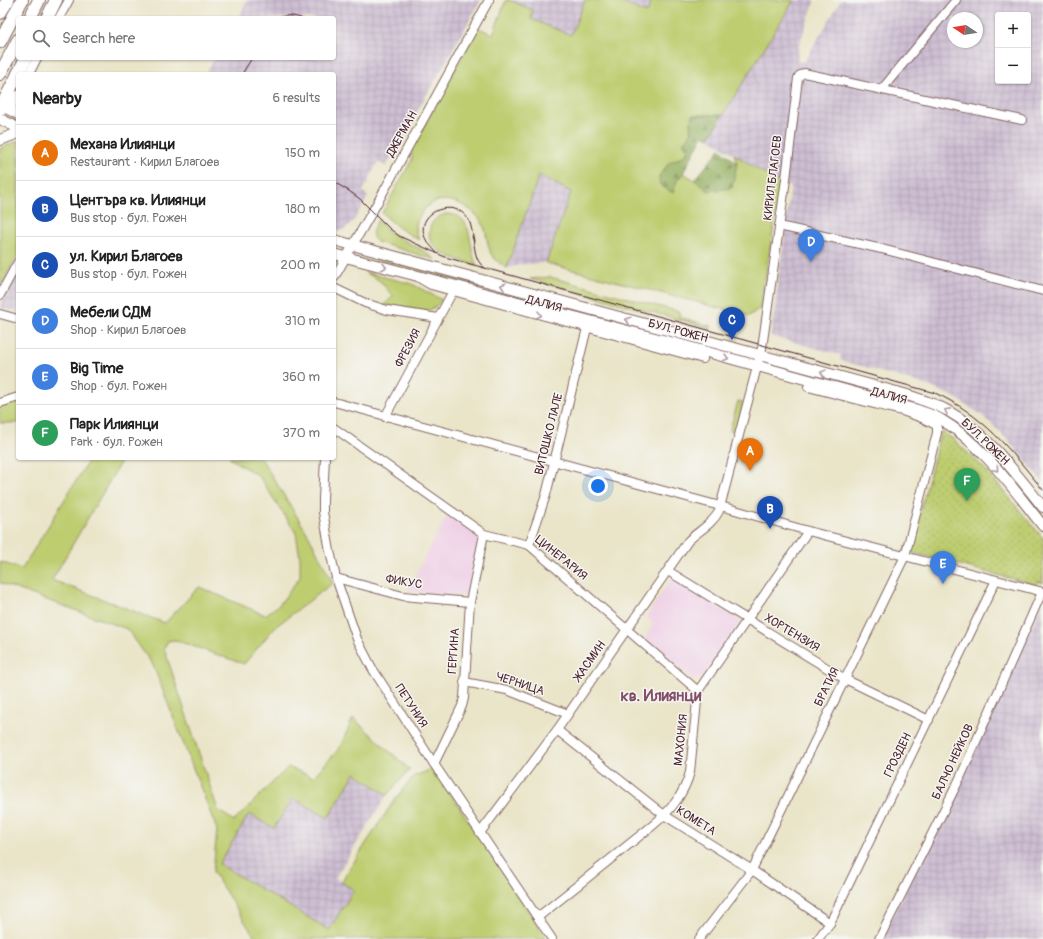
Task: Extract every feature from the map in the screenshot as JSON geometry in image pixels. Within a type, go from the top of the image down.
[{"type":"highway","points":[[0,13],[8,0]]},
{"type":"highway","points":[[0,42],[22,0]]},
{"type":"highway","points":[[31,16],[39,0]]},
{"type":"highway","points":[[48,16],[56,0]]},
{"type":"highway","points":[[0,74],[16,44]]},
{"type":"highway","points":[[19,72],[25,60]]},
{"type":"highway","points":[[6,109],[16,80]]},
{"type":"main road","points":[[6,109],[2,120],[16,127]]},
{"type":"main road","points":[[0,140],[16,135]]},
{"type":"main road","name":"БУЛ. РОЖЕН","points":[[336,241],[904,394],[931,403],[947,410],[968,424],[992,446],[1043,507]]},
{"type":"main road","name":"БУЛ. РОЖЕН","points":[[336,254],[409,273],[677,348],[758,367],[833,390],[918,410],[946,423],[965,438],[984,456],[1043,526]]},
{"type":"street","points":[[60,16],[69,0]]},
{"type":"street","name":"ДЖЕРМАН","points":[[336,274],[490,0]]},
{"type":"street","points":[[882,89],[956,0]]},
{"type":"street","points":[[30,72],[36,60]]},
{"type":"street","name":"КИРИЛ БЛАГОЕВ","points":[[721,506],[760,356],[799,76],[804,73],[1022,120]]},
{"type":"street","points":[[6,109],[16,97]]},
{"type":"street","points":[[779,226],[882,249],[1043,291]]},
{"type":"street","points":[[0,295],[16,266]]},
{"type":"street","name":"ДАЛИЯ","points":[[409,273],[431,285],[453,292],[587,328],[677,348],[703,359]]},
{"type":"street","points":[[336,289],[365,303],[388,310],[438,318]]},
{"type":"street","name":"ФРЕЗИЯ","points":[[385,417],[453,292]]},
{"type":"street","points":[[0,314],[16,318]]},
{"type":"street","name":"ВИТОШКО ЛАЛЕ","points":[[530,545],[546,495],[587,328]]},
{"type":"street","name":"ДАЛИЯ","points":[[808,387],[833,390],[905,412],[932,423],[938,428]]},
{"type":"street","points":[[0,403],[16,398]]},
{"type":"street","points":[[336,403],[385,417],[721,506],[808,531],[1042,592]]},
{"type":"street","name":"БРАТИЯ","points":[[699,939],[752,870],[905,556],[938,428]]},
{"type":"street","name":"ЦИНЕРАРИЯ","points":[[336,429],[484,534],[530,545],[698,691]]},
{"type":"street","name":"ПЕТУНИЯ","points":[[325,460],[322,499],[323,512],[336,578],[358,639],[372,668],[434,764],[552,939]]},
{"type":"street","name":"ЖАСМИН","points":[[480,833],[557,730],[688,542],[716,517],[721,506]]},
{"type":"street","name":"МАХОНИЯ","points":[[538,917],[664,816],[680,798],[687,782],[692,757],[698,691],[808,531]]},
{"type":"street","name":"ГЕРГИНА","points":[[434,764],[462,706],[464,698],[470,602],[484,534]]},
{"type":"street","name":"ХОРТЕНЗИЯ","points":[[668,571],[844,679],[929,720]]},
{"type":"street","name":"ФИКУС","points":[[336,578],[403,596],[470,602]]},
{"type":"street","name":"ГРОЗДЕН","points":[[818,939],[830,923],[996,580]]},
{"type":"street","name":"БАЛЧО НЕЙКОВ","points":[[879,939],[960,778],[1042,592]]},
{"type":"street","name":"ЧЕРНИЦА","points":[[464,682],[507,690],[568,714]]},
{"type":"street","name":"КОМЕТА","points":[[557,730],[664,816],[752,870],[830,923]]},
{"type":"shaded area","points":[[248,0],[481,0],[386,166],[378,162],[367,186],[366,185],[363,191],[368,197],[354,220],[346,228],[337,232],[336,72],[206,72],[214,60],[336,60],[336,16],[239,16]]},
{"type":"shaded area","points":[[509,0],[585,0],[571,35],[530,18],[533,10]]},
{"type":"shaded area","points":[[615,0],[652,0],[647,13]]},
{"type":"shaded area","points":[[794,0],[815,0],[799,45],[797,61],[804,62],[841,0],[1043,0],[1043,482],[1009,441],[994,426],[980,414],[954,397],[929,386],[840,360],[841,355],[771,336],[791,186],[781,184],[709,138]]},
{"type":"shaded area","points":[[539,175],[571,192],[546,263],[524,264],[507,268]]},
{"type":"shaded area","points":[[16,276],[16,311],[0,307]]},
{"type":"shaded area","points":[[449,512],[481,537],[471,571],[467,596],[407,591]]},
{"type":"shaded area","points":[[671,579],[741,621],[701,679],[692,679],[646,639],[648,632],[654,623],[646,617]]},
{"type":"shaded area","points":[[1042,604],[1043,939],[881,939],[962,780]]},
{"type":"shaded area","points":[[355,773],[387,795],[335,878],[354,890],[329,930],[219,864],[249,814]]},
{"type":"green space","points":[[506,0],[533,10],[531,19],[571,35],[585,0],[615,0],[647,13],[652,0],[794,0],[723,115],[692,115],[692,132],[686,155],[669,163],[673,192],[677,180],[683,173],[695,180],[708,191],[737,163],[734,154],[781,184],[760,308],[749,316],[546,263],[571,192],[539,175],[507,268],[496,260],[491,254],[483,224],[478,216],[462,205],[453,201],[444,200],[427,206],[419,217],[417,223],[416,230],[419,240],[399,228],[382,213],[412,160],[412,148],[478,28],[493,34]]},
{"type":"green space","points":[[692,115],[723,115],[709,138],[703,135],[683,173],[677,180],[673,193],[660,185],[659,176],[669,163],[686,155],[688,150],[683,143],[692,132],[690,127]]},
{"type":"green space","points":[[16,142],[16,259],[0,287],[0,148]]},
{"type":"green space","points":[[720,149],[737,163],[732,188],[708,191],[695,180]]},
{"type":"green space","points":[[446,214],[456,215],[462,219],[466,225],[477,265],[444,254],[432,244],[429,237],[431,225],[440,216]]},
{"type":"green space","points":[[378,220],[393,234],[424,251],[436,260],[377,242],[372,234]]},
{"type":"green space","points":[[369,254],[743,355],[742,358],[368,257]]},
{"type":"green space","points":[[365,272],[412,284],[442,300],[434,307],[424,311],[384,305],[393,296],[380,281]]},
{"type":"green space","points":[[550,277],[680,312],[679,317],[711,326],[710,328],[530,279]]},
{"type":"green space","points":[[774,363],[879,391],[938,410],[958,422],[984,444],[1004,466],[1043,515],[1043,520],[956,425],[773,367]]},
{"type":"green space","points":[[16,398],[16,423],[0,423],[0,403]]},
{"type":"green space","points":[[738,401],[743,402],[736,432],[730,430]]},
{"type":"green space","points":[[941,431],[953,439],[984,468],[1043,538],[1043,583],[1037,581],[1036,585],[910,552]]},
{"type":"green space","points":[[89,460],[122,460],[52,580],[165,623],[199,587],[265,615],[279,605],[300,577],[300,558],[296,533],[259,476],[232,460],[262,460],[309,536],[333,583],[275,627],[244,664],[175,640],[168,641],[164,648],[218,810],[234,821],[288,767],[313,777],[339,749],[353,718],[410,770],[387,795],[355,773],[328,818],[293,798],[274,828],[249,814],[219,864],[329,930],[354,890],[341,882],[395,799],[414,776],[434,769],[547,939],[256,939],[213,872],[217,830],[153,665],[127,629],[0,583],[0,562],[22,569]]},
{"type":"tram line","points":[[287,16],[293,16]]},
{"type":"tram line","points":[[243,72],[251,60]]},
{"type":"tram line","points":[[336,183],[360,199],[399,236],[445,257],[935,393],[967,411],[995,434],[1043,490]]},
{"type":"tram line","points":[[437,253],[425,238],[423,226],[426,219],[432,213],[439,210],[447,208],[455,209],[462,213],[469,221],[474,241]]},
{"type":"tram line","points":[[472,236],[478,261],[485,268]]},
{"type":"place","name":"Мебели СДМ","points":[[811,262]]},
{"type":"place","name":"ул. Кирил Благоев","points":[[732,340]]},
{"type":"place","name":"Механа Илиянци","points":[[750,471]]},
{"type":"place","name":"Парк Илиянци","points":[[967,501]]},
{"type":"place","name":"Центъра кв. Илиянци","points":[[770,529]]},
{"type":"place","name":"Big Time","points":[[943,584]]},
{"type":"district","name":"кв. Илиянци","points":[[661,696]]}]
